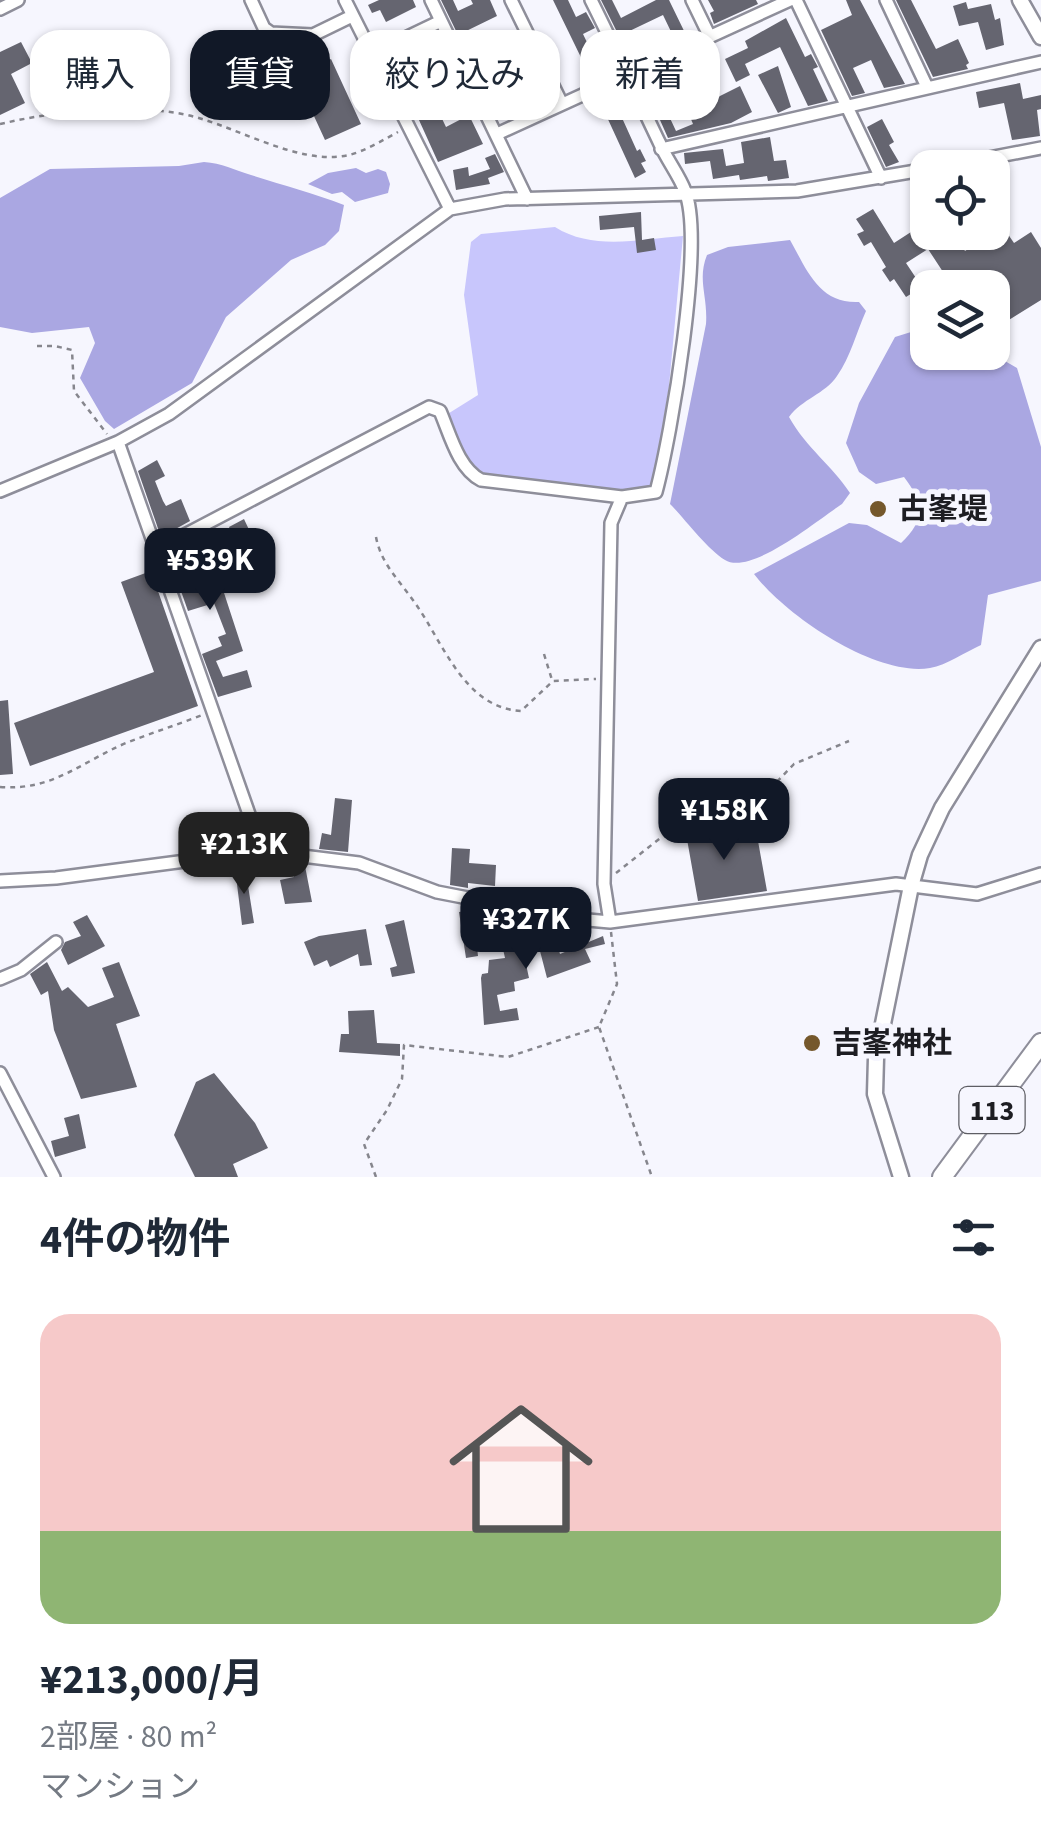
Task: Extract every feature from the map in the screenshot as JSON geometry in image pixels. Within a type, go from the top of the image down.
[{"type":"highway","name":"113","points":[[942,1177],[1041,1043]]},
{"type":"main road","points":[[1020,0],[1041,38]]},
{"type":"main road","points":[[902,1177],[875,1094],[876,1058],[920,855],[942,808],[1041,648]]},
{"type":"street","points":[[0,9],[18,0]]},
{"type":"street","points":[[251,0],[271,34],[313,35],[352,16]]},
{"type":"street","points":[[345,0],[359,30]]},
{"type":"street","points":[[431,0],[527,199]]},
{"type":"street","points":[[512,0],[562,104]]},
{"type":"street","points":[[591,0],[606,30]]},
{"type":"street","points":[[692,0],[707,30]]},
{"type":"street","points":[[720,30],[793,0],[881,178]]},
{"type":"street","points":[[886,0],[927,87]]},
{"type":"street","points":[[422,30],[441,21]]},
{"type":"street","points":[[662,148],[1041,62]]},
{"type":"street","points":[[497,134],[580,96]]},
{"type":"street","points":[[405,120],[450,209]]},
{"type":"street","points":[[154,551],[429,407],[440,411],[464,465],[481,480],[622,497],[656,492],[666,456],[691,242],[687,193],[649,120]]},
{"type":"street","points":[[1010,154],[1041,148]]},
{"type":"street","points":[[0,491],[115,443],[206,390],[450,209],[491,200],[797,190],[910,172]]},
{"type":"street","points":[[115,443],[262,851]]},
{"type":"street","points":[[610,922],[604,884],[611,523],[622,497]]},
{"type":"street","points":[[0,882],[262,851],[358,863],[438,892],[468,898],[539,899],[588,920],[610,922],[896,884],[977,894],[1041,874]]},
{"type":"street","points":[[0,980],[21,970],[56,942]]},
{"type":"street","points":[[0,1073],[54,1177]]},
{"type":"path","points":[[0,124],[70,109],[178,113],[298,151],[331,156],[351,154],[409,127]]},
{"type":"path","points":[[37,346],[72,350],[74,391],[115,443]]},
{"type":"path","points":[[376,537],[390,571],[418,607],[450,662],[486,700],[507,710],[520,711],[553,681],[608,679]]},
{"type":"path","points":[[544,654],[553,681]]},
{"type":"path","points":[[0,787],[48,784],[124,744],[212,711]]},
{"type":"path","points":[[604,884],[700,806],[744,800],[769,790],[794,764],[849,741]]},
{"type":"path","points":[[610,922],[617,984],[599,1027],[652,1177]]},
{"type":"path","points":[[376,1177],[364,1144],[388,1110],[402,1079],[404,1045],[508,1057],[599,1027]]},
{"type":"shaded area","points":[[204,162],[344,205],[339,231],[325,245],[291,260],[226,317],[192,383],[114,429],[105,421],[80,378],[95,343],[89,327],[32,333],[0,327],[0,198],[50,169]]},
{"type":"shaded area","points":[[356,168],[366,173],[378,169],[386,172],[388,193],[355,202],[342,192],[332,194],[308,184],[328,173]]},
{"type":"shaded area","points":[[555,227],[601,241],[683,236],[669,386],[653,486],[617,492],[481,475],[474,472],[446,415],[478,395],[464,295],[471,242],[481,234]]},
{"type":"shaded area","points":[[790,240],[824,291],[845,301],[859,302],[866,311],[837,376],[789,417],[850,493],[842,504],[785,544],[737,563],[718,555],[670,504],[706,324],[704,264],[707,255],[728,247]]},
{"type":"shaded area","points":[[910,332],[910,370],[1010,370],[1010,364],[1017,368],[1041,447],[1041,581],[988,595],[981,645],[930,668],[884,663],[833,640],[787,607],[754,574],[849,523],[867,525],[901,543],[915,526],[918,503],[904,477],[876,484],[859,472],[846,443],[859,403],[895,337]]},
{"type":"building","points":[[379,0],[413,0],[416,7],[386,22],[380,10],[372,13],[368,5]]},
{"type":"building","points":[[441,0],[453,0],[458,11],[473,4],[471,0],[490,0],[497,16],[468,30],[456,30]]},
{"type":"building","points":[[553,0],[568,0],[576,17],[586,12],[595,28],[580,30],[580,55]]},
{"type":"building","points":[[601,0],[612,0],[621,18],[656,0],[669,0],[684,30],[670,30],[663,15],[632,30],[616,30]]},
{"type":"building","points":[[708,0],[756,0],[758,4],[714,24],[710,13],[714,11]]},
{"type":"building","points":[[846,0],[860,0],[905,84],[884,88],[871,60],[853,68],[865,93],[852,96],[821,30],[852,15]]},
{"type":"building","points":[[896,0],[911,0],[936,49],[958,39],[968,69],[933,77]]},
{"type":"building","points":[[966,2],[968,9],[991,4],[995,20],[1000,18],[1004,45],[986,50],[978,22],[959,26],[953,6]]},
{"type":"building","points":[[786,18],[805,57],[811,54],[818,67],[813,69],[828,101],[808,106],[780,47],[745,64],[750,75],[736,82],[725,59],[748,48],[745,41]]},
{"type":"building","points":[[21,42],[30,64],[11,74],[25,103],[0,115],[0,52]]},
{"type":"building","points":[[330,59],[350,100],[350,120],[359,120],[361,124],[325,140],[316,120],[330,120]]},
{"type":"building","points":[[778,66],[791,107],[778,113],[758,75]]},
{"type":"building","points":[[1020,83],[1023,99],[1041,95],[1041,109],[1037,110],[1040,136],[1012,140],[1004,103],[979,108],[976,92]]},
{"type":"building","points":[[740,86],[752,112],[731,123],[668,138],[660,120],[671,120],[676,131],[693,124],[691,120],[720,120],[720,96]]},
{"type":"building","points":[[882,119],[894,142],[889,145],[899,162],[886,167],[867,127]]},
{"type":"building","points":[[419,120],[443,120],[446,127],[459,120],[471,120],[483,144],[438,162]]},
{"type":"building","points":[[608,120],[623,120],[646,161],[641,163],[646,172],[635,178]]},
{"type":"building","points":[[770,137],[774,161],[786,160],[789,178],[740,180],[739,175],[713,179],[710,161],[685,164],[684,153],[723,149],[726,166],[744,163],[741,142]]},
{"type":"building","points":[[495,154],[504,172],[488,178],[490,184],[456,190],[453,170],[468,167],[469,176],[490,169],[485,158]]},
{"type":"building","points":[[873,209],[894,243],[910,233],[910,250],[926,250],[906,263],[911,270],[910,294],[906,297],[894,279],[890,282],[871,242],[864,246],[857,234],[864,231],[856,219]]},
{"type":"building","points":[[641,212],[642,240],[654,238],[656,250],[637,253],[634,227],[600,230],[599,216]]},
{"type":"building","points":[[1031,232],[1041,248],[1041,300],[1010,319],[1010,270],[942,270],[929,250],[1010,250],[1010,237],[1014,243]]},
{"type":"building","points":[[157,460],[165,476],[155,481],[163,501],[166,506],[181,499],[190,521],[161,537],[138,471]]},
{"type":"building","points":[[244,519],[251,534],[245,537],[255,561],[244,566],[229,527]]},
{"type":"building","points":[[183,546],[186,555],[209,547],[243,651],[216,661],[223,677],[247,670],[252,687],[218,697],[202,654],[222,646],[218,637],[226,634],[214,603],[188,611],[168,554]]},
{"type":"building","points":[[151,571],[198,706],[30,766],[14,723],[154,672],[121,582]]},
{"type":"building","points":[[8,700],[13,774],[0,775],[0,701]]},
{"type":"building","points":[[335,798],[352,800],[348,852],[319,849],[322,833],[331,835]]},
{"type":"building","points":[[695,823],[758,841],[767,891],[698,901],[685,828]]},
{"type":"building","points":[[452,848],[470,849],[469,863],[496,865],[495,886],[450,885]]},
{"type":"building","points":[[305,866],[312,902],[285,904],[280,880],[294,877],[292,867]]},
{"type":"building","points":[[245,867],[254,923],[242,925],[235,868]]},
{"type":"building","points":[[473,910],[478,956],[466,958],[459,912]]},
{"type":"building","points":[[87,915],[105,946],[68,965],[61,950],[65,942],[81,936],[73,922]]},
{"type":"building","points":[[404,920],[415,973],[392,977],[390,968],[397,966],[385,925]]},
{"type":"building","points":[[366,929],[372,965],[360,966],[358,954],[330,967],[327,960],[314,966],[304,942]]},
{"type":"building","points":[[554,934],[560,954],[603,936],[605,944],[585,949],[591,962],[547,978],[540,951],[524,955],[529,978],[514,982],[515,991],[497,995],[500,1011],[517,1008],[519,1020],[484,1025],[481,978],[488,973],[489,960],[505,958],[503,949]]},
{"type":"building","points":[[47,962],[62,991],[68,987],[88,1007],[114,997],[102,968],[119,962],[140,1016],[116,1024],[137,1087],[81,1099],[54,1030],[48,991],[41,995],[30,974]]},
{"type":"building","points":[[374,1010],[377,1043],[400,1044],[400,1056],[339,1052],[341,1034],[349,1034],[348,1011]]},
{"type":"building","points":[[214,1073],[255,1123],[268,1148],[233,1164],[238,1177],[195,1177],[174,1135],[196,1082]]},
{"type":"building","points":[[79,1114],[86,1148],[55,1157],[51,1141],[69,1136],[64,1118]]},
{"type":"place","name":"古峯堤","points":[[878,509]]},
{"type":"place","name":"吉峯神社","points":[[812,1043]]}]
